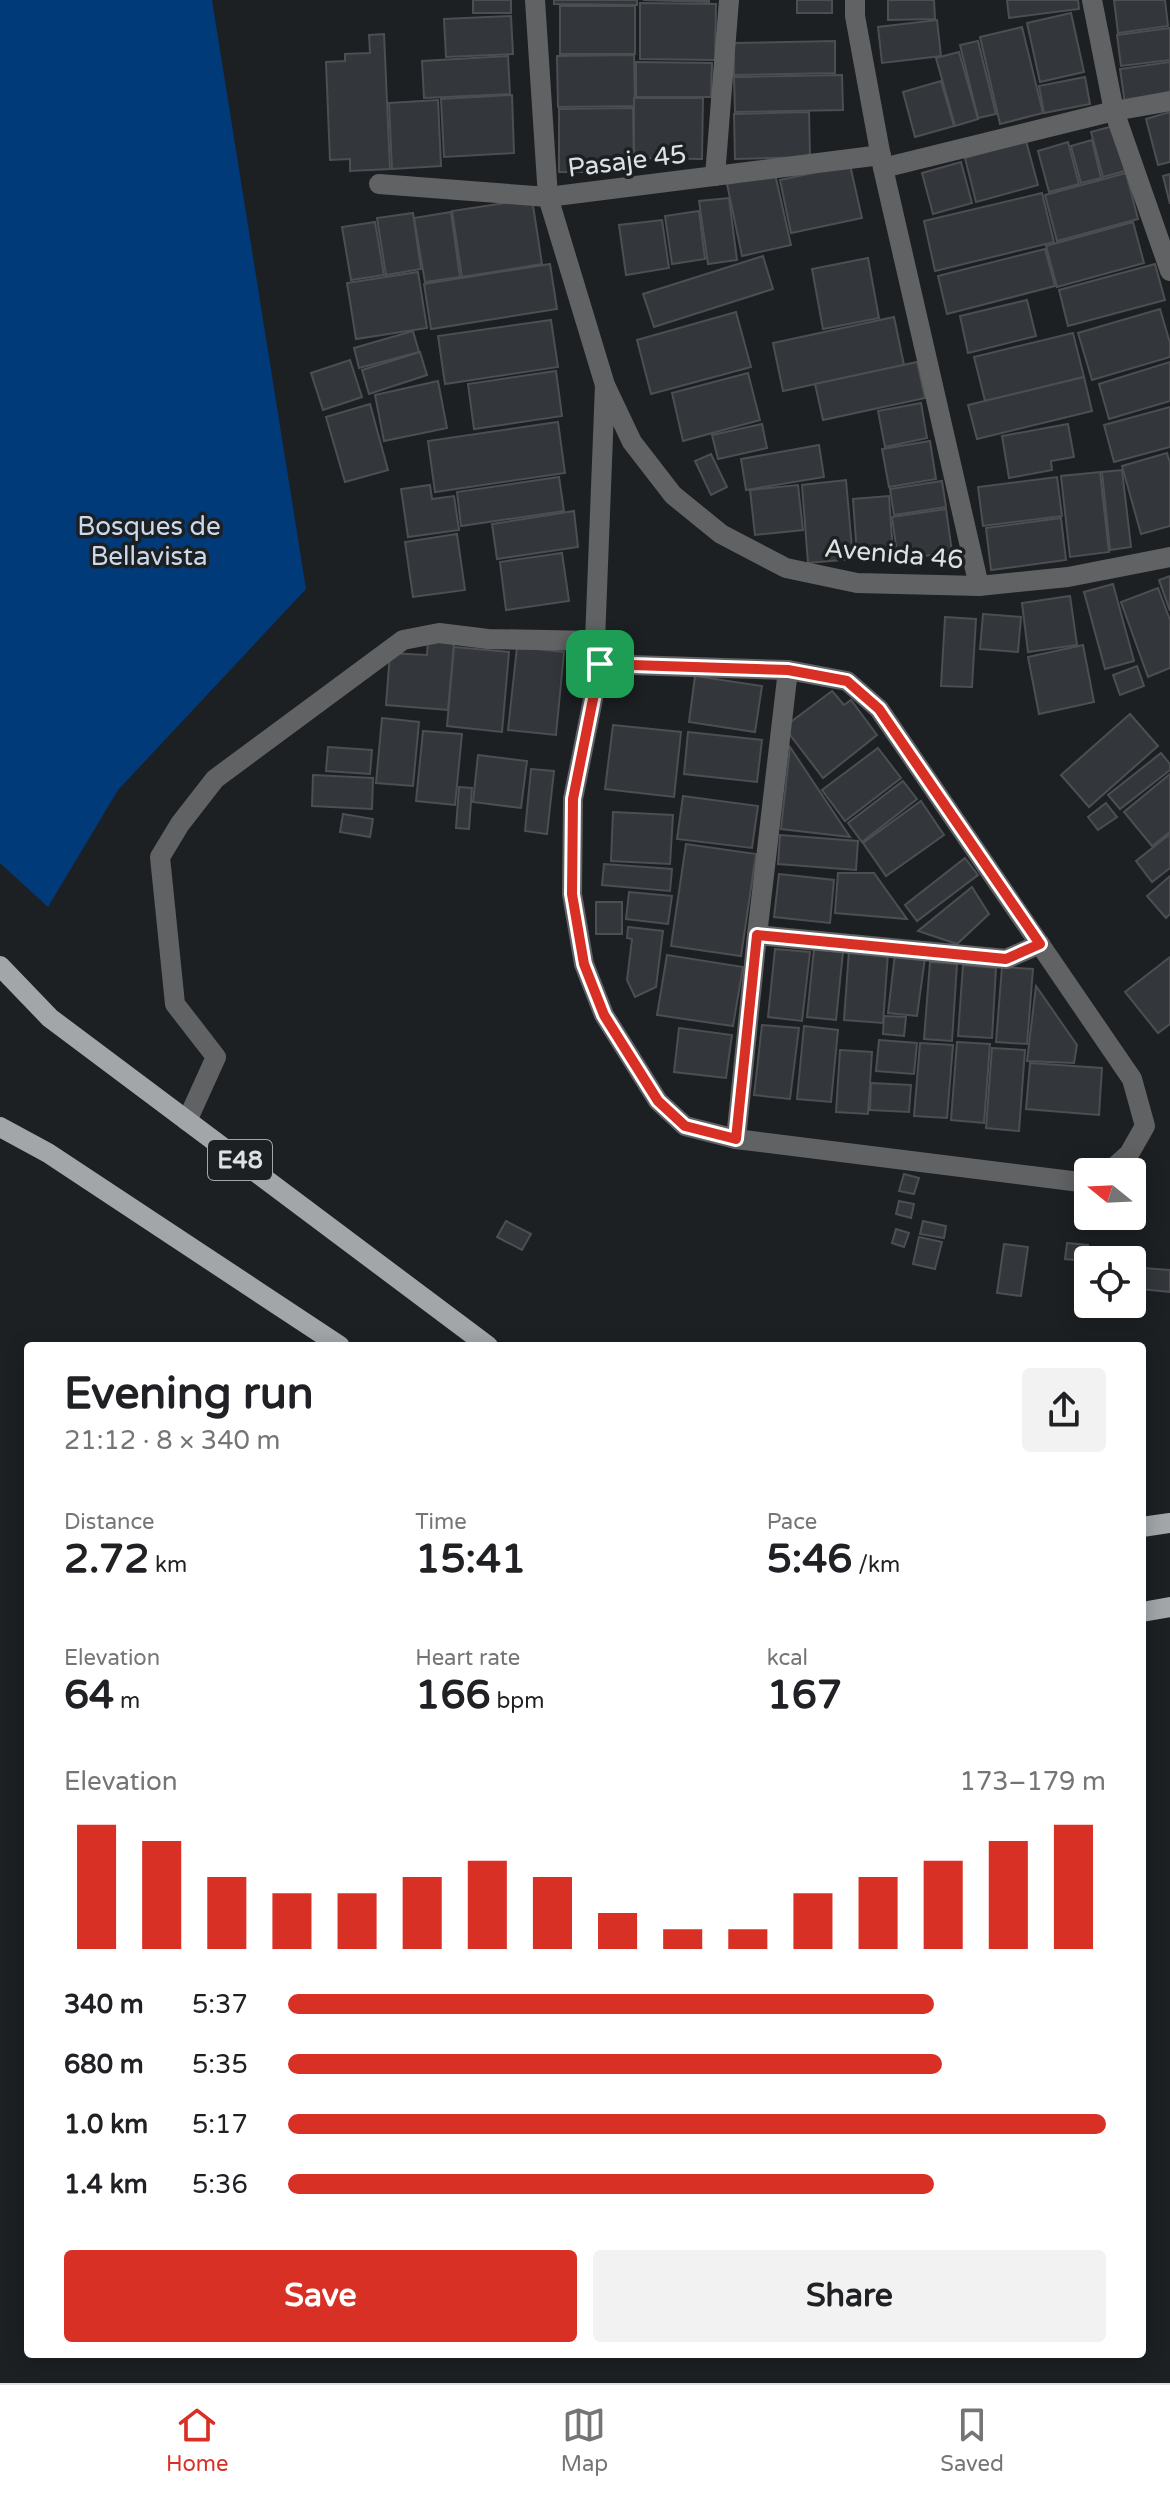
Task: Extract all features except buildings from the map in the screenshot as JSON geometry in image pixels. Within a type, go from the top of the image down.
[{"type":"main road","name":"E48","points":[[0,966],[50,1018],[483,1342]]},
{"type":"main road","points":[[0,1127],[48,1153],[334,1342]]},
{"type":"main road","points":[[1146,1526],[1170,1523]]},
{"type":"main road","points":[[1146,1611],[1170,1607]]},
{"type":"street","name":"Avenida 46","points":[[535,0],[548,197],[605,385],[632,442],[673,495],[721,534],[786,568],[857,583],[979,586],[1068,577],[1170,557]]},
{"type":"street","points":[[715,176],[729,0]]},
{"type":"street","points":[[855,0],[855,16],[882,161],[979,586]]},
{"type":"street","points":[[1092,0],[1114,111],[1170,271]]},
{"type":"street","name":"Pasaje 45","points":[[379,184],[548,197],[715,176],[882,161],[1170,101]]},
{"type":"street","points":[[605,385],[595,641],[600,664],[573,799],[572,894],[584,964],[604,1015],[658,1101],[685,1126],[736,1139],[1074,1181]]},
{"type":"street","points":[[187,1121],[216,1057],[175,1004],[160,857],[180,824],[215,779],[403,640],[439,633],[488,639],[595,641]]},
{"type":"street","points":[[600,664],[788,670],[847,681],[879,709],[1132,1079],[1145,1126],[1125,1158]]},
{"type":"street","points":[[736,1139],[788,670]]},
{"type":"street","points":[[757,935],[1006,959],[1040,944]]},
{"type":"green space","name":"Bosques de Bellavista","points":[[0,0],[212,0],[306,589],[118,790],[48,907],[0,863]]},
{"type":"route","points":[[600,664],[788,670],[847,681],[879,709],[1040,944],[1006,959],[757,935],[736,1139],[685,1126],[658,1101],[604,1015],[584,964],[572,894],[573,799],[600,664]]}]
